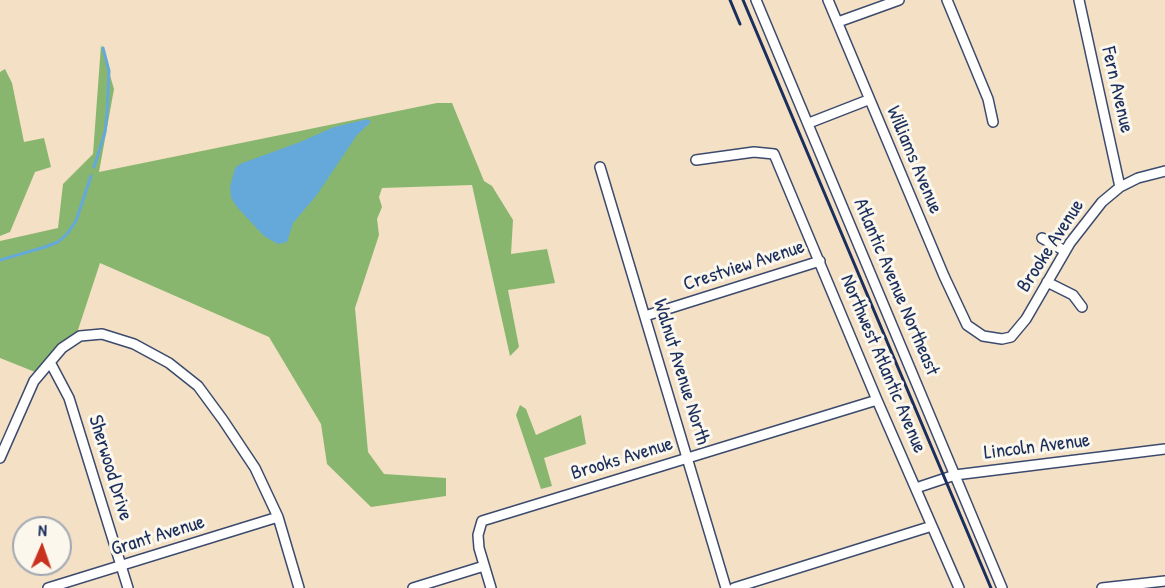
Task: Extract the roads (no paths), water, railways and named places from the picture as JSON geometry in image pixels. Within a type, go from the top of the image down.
[{"type":"street","name":"Atlantic Avenue Northeast","points":[[756,0],[1002,588]]},
{"type":"street","name":"Williams Avenue","points":[[828,0],[868,100],[944,276],[968,325],[974,330]]},
{"type":"street","points":[[838,22],[899,0]]},
{"type":"street","points":[[947,0],[988,99],[993,122]]},
{"type":"street","name":"Fern Avenue","points":[[1079,0],[1120,187]]},
{"type":"street","points":[[809,123],[868,100]]},
{"type":"street","name":"Northwest Atlantic Avenue","points":[[696,160],[754,152],[774,154],[959,588]]},
{"type":"street","name":"Walnut Avenue North","points":[[600,167],[726,588]]},
{"type":"street","name":"Brooke Avenue","points":[[974,330],[983,336],[1002,339],[1011,337],[1026,319],[1065,251],[1091,215],[1120,187],[1138,178],[1165,171]]},
{"type":"street","points":[[1042,238],[1065,251]]},
{"type":"street","name":"Crestview Avenue","points":[[645,316],[820,261]]},
{"type":"street","points":[[1047,282],[1073,295],[1082,307]]},
{"type":"street","points":[[0,458],[34,381],[62,348],[80,336],[102,334],[134,344],[169,363],[198,386],[223,420],[255,468],[278,517],[299,588]]},
{"type":"street","name":"Sherwood Drive","points":[[50,362],[69,398],[128,588]]},
{"type":"street","name":"Brooks Avenue","points":[[484,566],[478,535],[482,522],[491,517],[877,400]]},
{"type":"street","name":"Lincoln Avenue","points":[[916,488],[955,475],[1165,449]]},
{"type":"street","name":"Grant Avenue","points":[[48,588],[278,517]]},
{"type":"street","points":[[734,588],[932,526]]},
{"type":"street","points":[[413,588],[484,566],[491,588]]},
{"type":"street","points":[[1102,588],[1165,581]]},
{"type":"water","points":[[368,119],[371,122],[357,135],[316,196],[293,223],[287,242],[278,244],[264,236],[231,198],[230,187],[235,168],[240,164],[334,127]]},
{"type":"waterway","points":[[94,167],[105,132],[107,114],[109,71],[103,48]]},
{"type":"waterway","points":[[0,260],[58,242],[67,234],[76,221],[91,176]]},
{"type":"railway","points":[[730,0],[740,24]]},
{"type":"railway","points":[[743,0],[991,588]]}]
